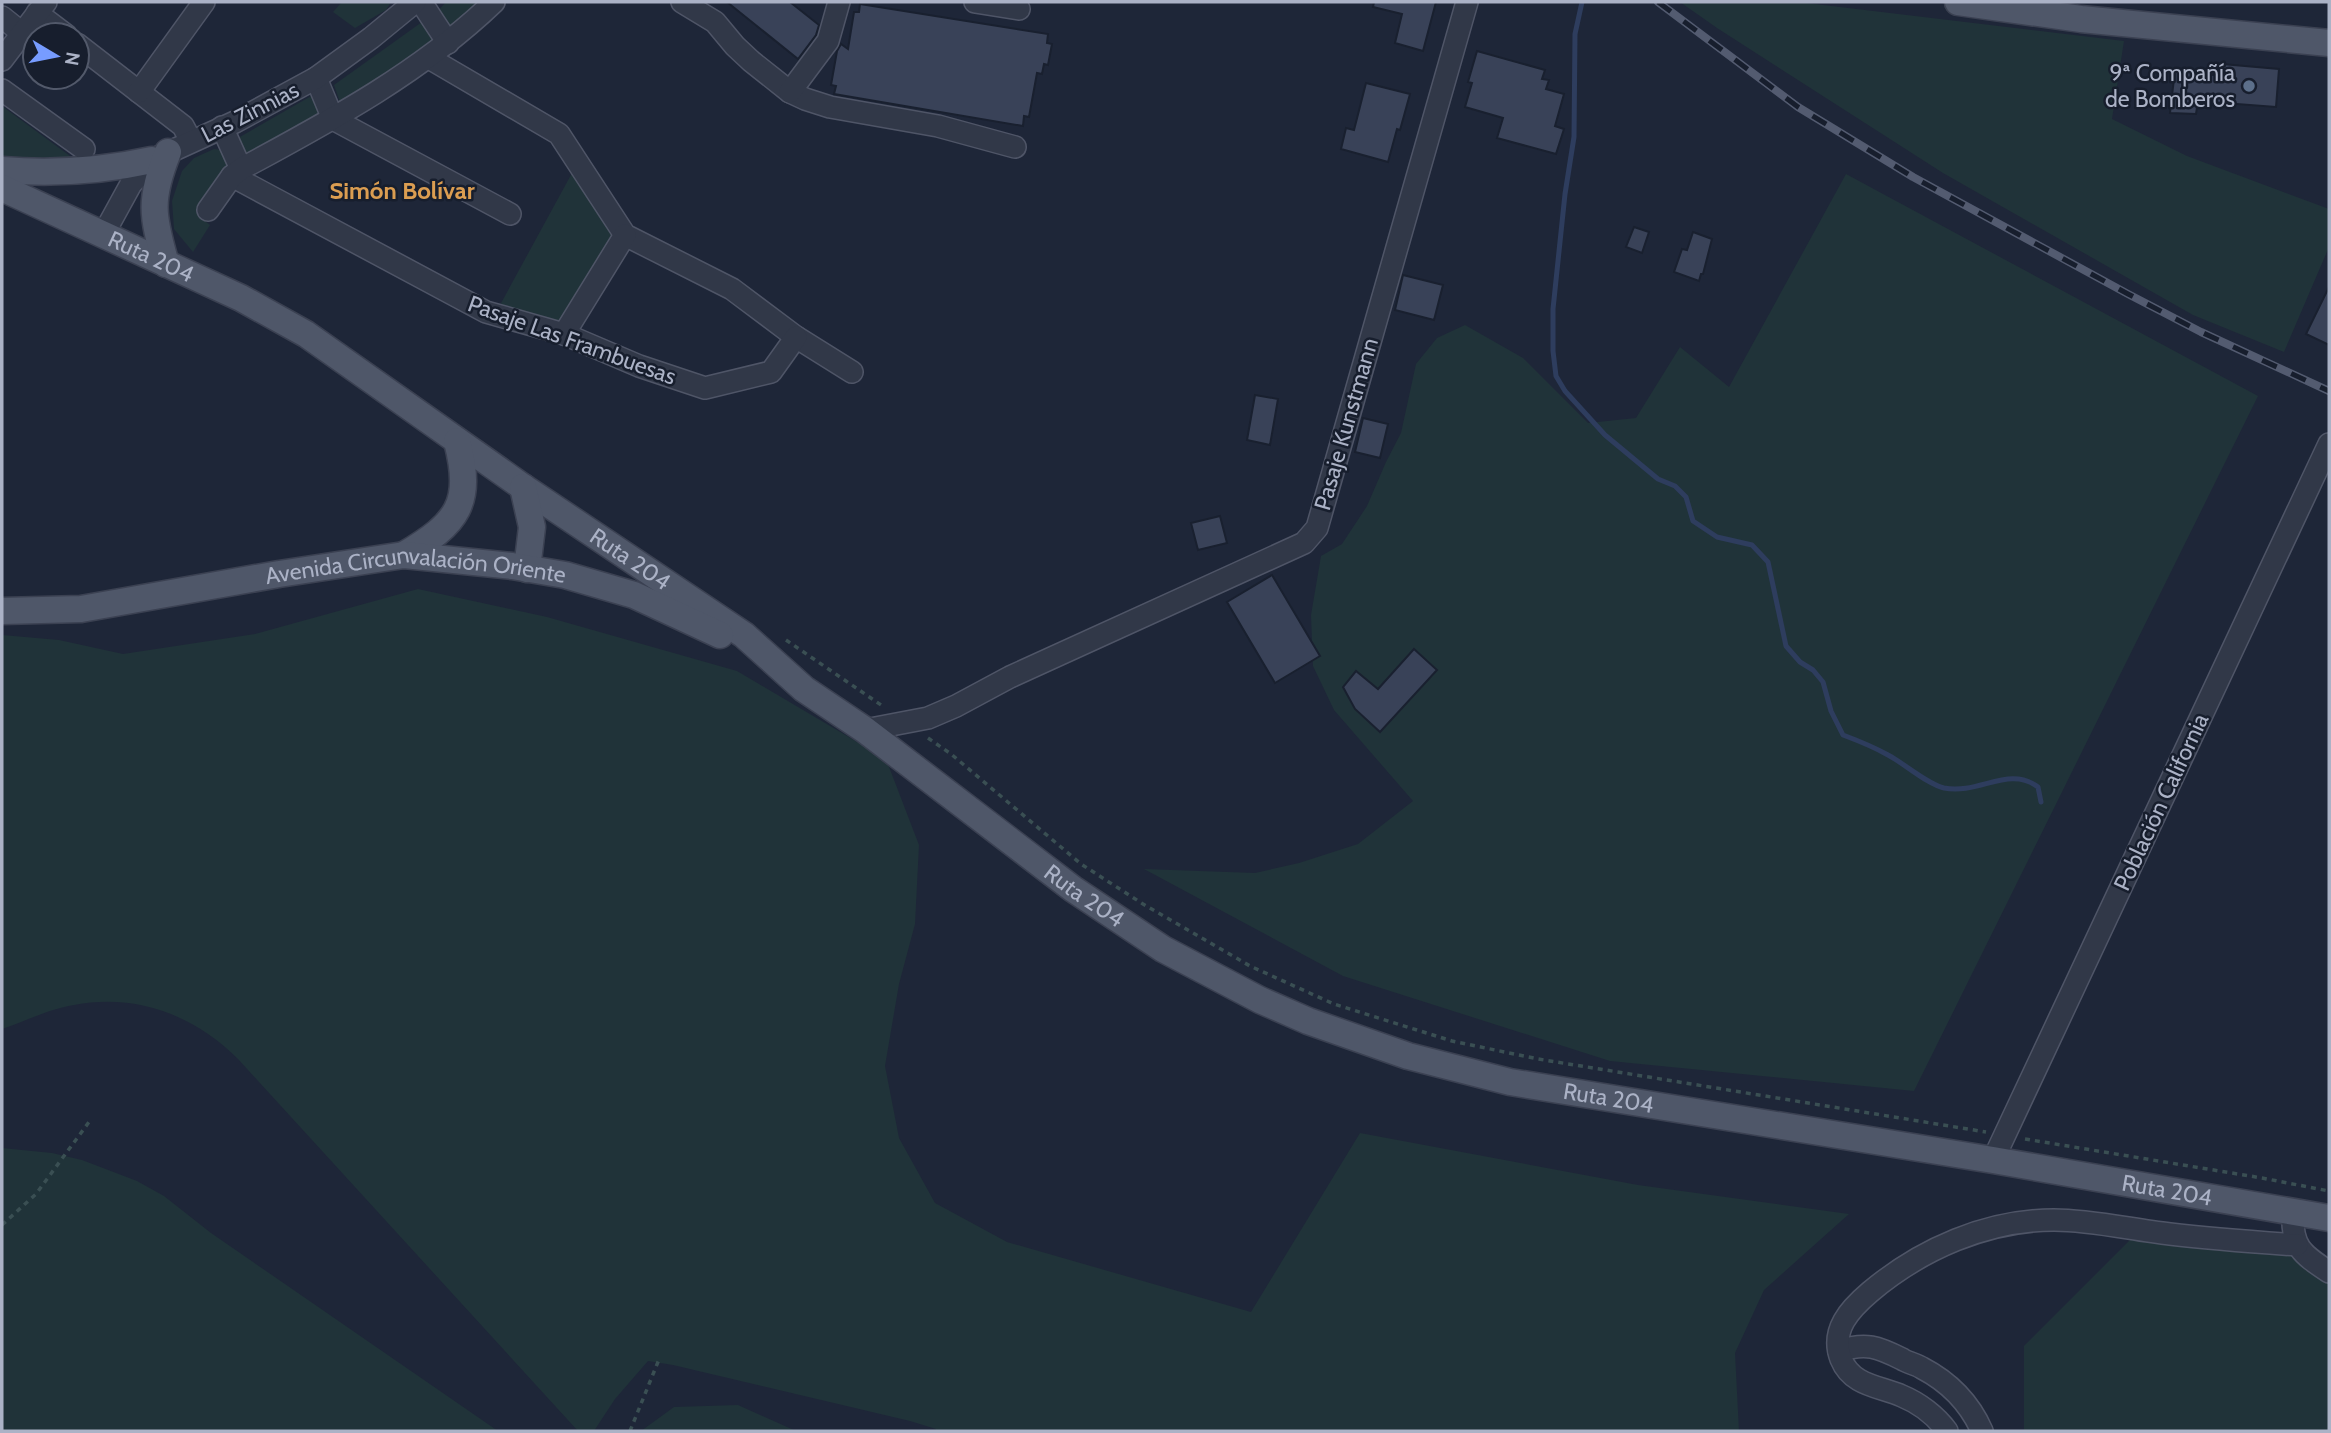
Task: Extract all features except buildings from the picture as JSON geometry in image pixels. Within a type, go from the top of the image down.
[{"type":"main road","points":[[1958,2],[2081,19],[2329,43]]},
{"type":"main road","points":[[2,170],[57,173],[122,166],[170,151]]},
{"type":"main road","points":[[166,264],[154,225],[154,204],[155,193],[170,151]]},
{"type":"main road","name":"Ruta 204","points":[[2,188],[241,298],[284,321],[523,487],[744,635],[804,689],[865,730],[1117,920],[1223,982],[1296,1016],[1408,1056],[1510,1082],[1993,1160],[2329,1218]]},
{"type":"main road","points":[[404,555],[430,540],[448,525],[457,509],[463,491],[464,470],[457,441]]},
{"type":"main road","points":[[523,487],[531,527],[527,569]]},
{"type":"main road","name":"Avenida Circunvalación Oriente","points":[[2,611],[81,610],[404,555],[565,575],[634,595],[717,633],[804,689]]},
{"type":"street","points":[[139,92],[204,2]]},
{"type":"street","name":"Las Zinnias","points":[[103,235],[131,184],[170,151],[316,78],[415,2]]},
{"type":"street","points":[[421,2],[448,43]]},
{"type":"street","points":[[208,210],[237,172],[333,119],[429,58],[494,2]]},
{"type":"street","points":[[682,2],[715,22],[743,53],[790,92],[805,99],[830,107],[938,126],[1015,147]]},
{"type":"street","points":[[790,92],[828,41],[839,2]]},
{"type":"street","points":[[975,2],[1019,9]]},
{"type":"street","name":"Pasaje Kunstmann","points":[[865,730],[928,718],[956,706],[1010,677],[1304,543],[1317,528],[1467,2]]},
{"type":"street","points":[[31,21],[42,7],[54,21]]},
{"type":"street","points":[[2,17],[21,32]]},
{"type":"street","points":[[2,60],[21,34]]},
{"type":"street","points":[[91,55],[183,126],[170,151]]},
{"type":"street","points":[[429,58],[559,134],[625,235],[732,289],[796,337],[852,372]]},
{"type":"street","points":[[316,78],[333,119],[510,215]]},
{"type":"street","points":[[2,90],[84,149]]},
{"type":"street","points":[[222,127],[237,172]]},
{"type":"street","name":"Pasaje Las Frambuesas","points":[[237,172],[486,312],[564,334],[639,366],[705,388],[771,372],[796,337]]},
{"type":"street","points":[[564,334],[625,235]]},
{"type":"street","name":"Población California","points":[[1993,1160],[2329,444]]},
{"type":"street","points":[[2292,1212],[2297,1245],[2308,1258],[2329,1272]]},
{"type":"street","points":[[1947,1431],[1919,1405],[1904,1396],[1862,1383],[1842,1361],[1839,1351],[1839,1329],[1843,1319],[1888,1277],[1931,1251],[1955,1240],[2004,1225],[2029,1221],[2068,1221],[2169,1234],[2297,1245]]},
{"type":"street","points":[[1839,1351],[1850,1347],[1873,1346],[1927,1370],[1949,1385],[1960,1397],[1982,1431]]},
{"type":"path","points":[[781,636],[951,754],[1081,864],[1143,904],[1250,966],[1334,1004],[1452,1041],[1538,1059],[2329,1191]]},
{"type":"path","points":[[2,1225],[36,1194],[89,1122]]},
{"type":"path","points":[[629,1431],[660,1357]]},
{"type":"shaded area","points":[[342,2],[391,2],[386,10],[355,28],[333,12]]},
{"type":"shaded area","points":[[446,2],[480,2],[450,29],[437,12]]},
{"type":"shaded area","points":[[1680,2],[1798,2],[2124,41],[2112,119],[2187,156],[2329,209],[2329,247],[2284,352],[2193,315],[1943,173]]},
{"type":"shaded area","points":[[422,22],[436,40],[341,105],[334,85]]},
{"type":"shaded area","points":[[313,95],[321,117],[247,157],[238,138]]},
{"type":"shaded area","points":[[2,106],[70,156],[71,165],[2,161]]},
{"type":"shaded area","points":[[214,149],[221,150],[228,165],[199,209],[201,218],[210,225],[193,252],[174,229],[172,201],[182,171],[194,158]]},
{"type":"shaded area","points":[[572,173],[612,234],[560,323],[500,305]]},
{"type":"shaded area","points":[[1846,174],[2258,396],[1914,1091],[1610,1061],[1343,976],[1144,869],[1255,873],[1299,863],[1358,844],[1413,801],[1334,710],[1313,666],[1311,615],[1321,556],[1342,544],[1367,506],[1401,433],[1416,364],[1437,338],[1465,325],[1523,358],[1588,423],[1636,418],[1680,347],[1729,387]]},
{"type":"shaded area","points":[[418,589],[547,617],[737,671],[886,759],[919,845],[915,924],[899,984],[885,1066],[899,1138],[935,1203],[1007,1242],[1251,1312],[1360,1133],[1638,1185],[1849,1214],[1764,1290],[1735,1353],[1739,1431],[935,1431],[936,1429],[910,1421],[648,1361],[615,1399],[594,1431],[578,1431],[238,1059],[203,1030],[163,1011],[120,1002],[65,1007],[2,1029],[2,635],[59,640],[123,654],[255,634]]},
{"type":"shaded area","points":[[2,1148],[52,1153],[82,1160],[137,1181],[164,1196],[211,1233],[498,1431],[2,1431]]},
{"type":"shaded area","points":[[2137,1233],[2329,1260],[2329,1431],[2024,1431],[2024,1346]]},
{"type":"shaded area","points":[[738,1405],[796,1431],[641,1431],[674,1407]]},
{"type":"waterway","points":[[1582,2],[1575,34],[1574,137],[1553,309],[1556,376],[1565,391],[1605,435],[1658,479],[1675,486],[1686,497],[1693,521],[1717,537],[1752,545],[1768,562],[1786,646],[1823,682],[1831,711],[1843,735],[1883,752],[1937,786],[1969,788],[2016,779],[2038,787],[2041,802]]},
{"type":"railway","points":[[1658,2],[1798,107],[1913,177],[2201,332],[2329,391]]},
{"type":"place","name":"9ª Compañía de Bomberos","points":[[2249,86]]},
{"type":"district","name":"Simón Bolívar","points":[[402,191]]}]
